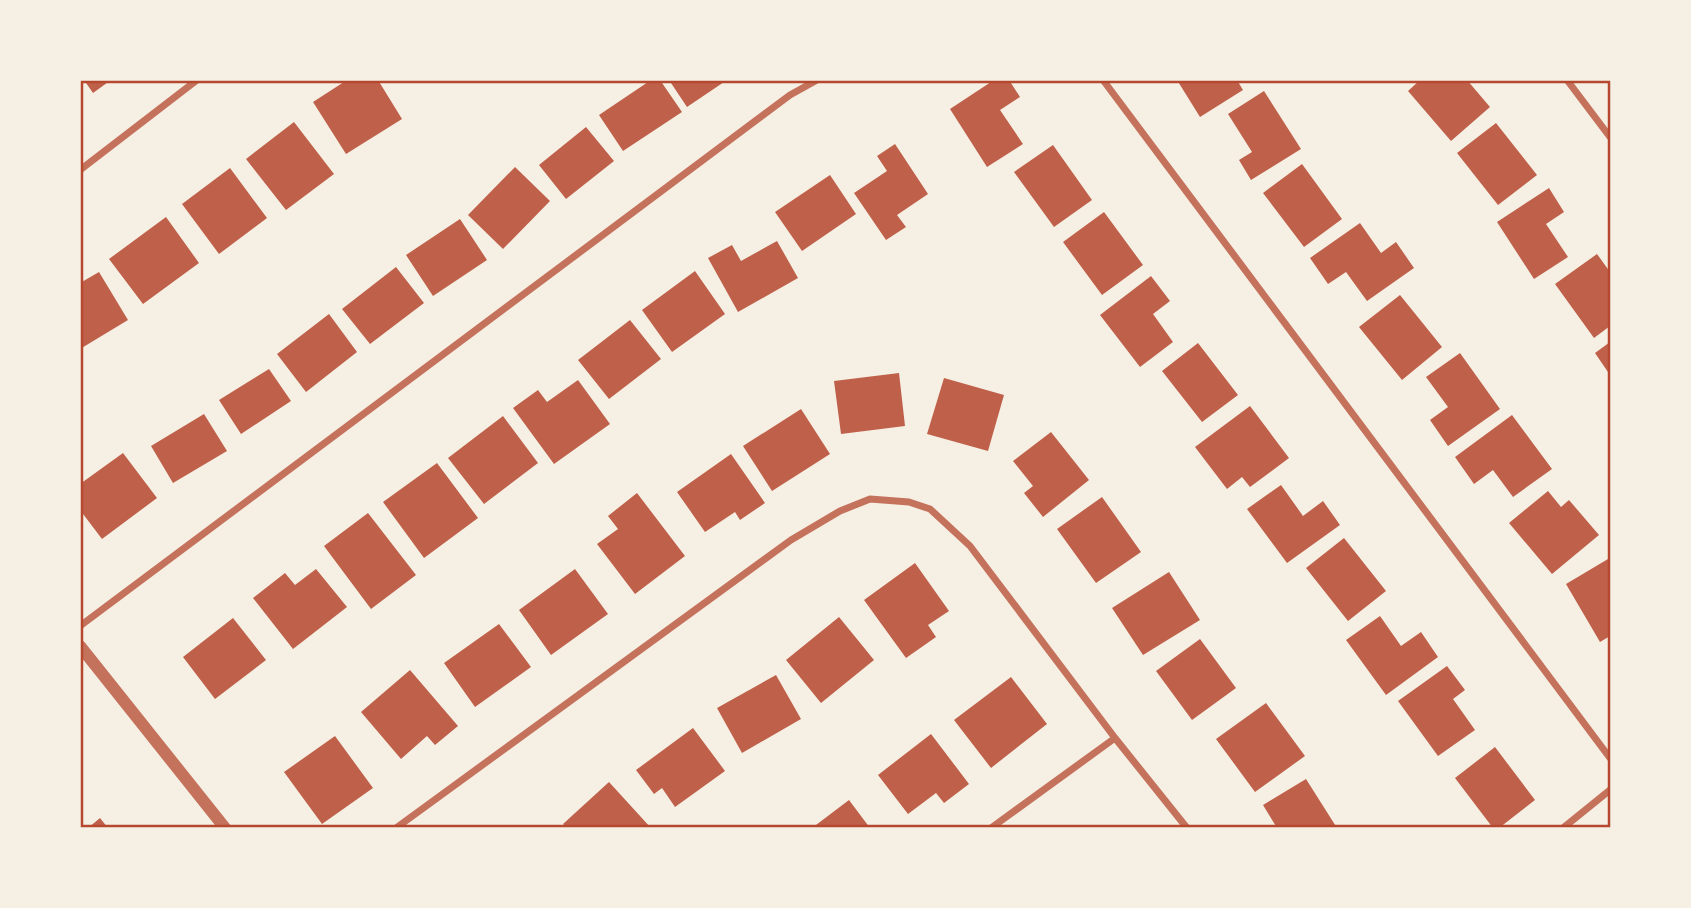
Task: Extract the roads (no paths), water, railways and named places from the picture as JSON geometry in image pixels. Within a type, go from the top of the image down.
[{"type":"street","points":[[80,170],[197,80]]},
{"type":"street","points":[[80,626],[790,95],[817,80]]},
{"type":"street","points":[[1103,80],[1611,758]]},
{"type":"street","points":[[1567,80],[1611,137]]},
{"type":"street","points":[[396,828],[790,540],[840,511],[870,499],[909,502],[930,509],[970,547],[1187,828]]},
{"type":"street","points":[[80,646],[225,828]]},
{"type":"street","points":[[991,828],[1115,738]]},
{"type":"street","points":[[1563,828],[1611,790]]}]
